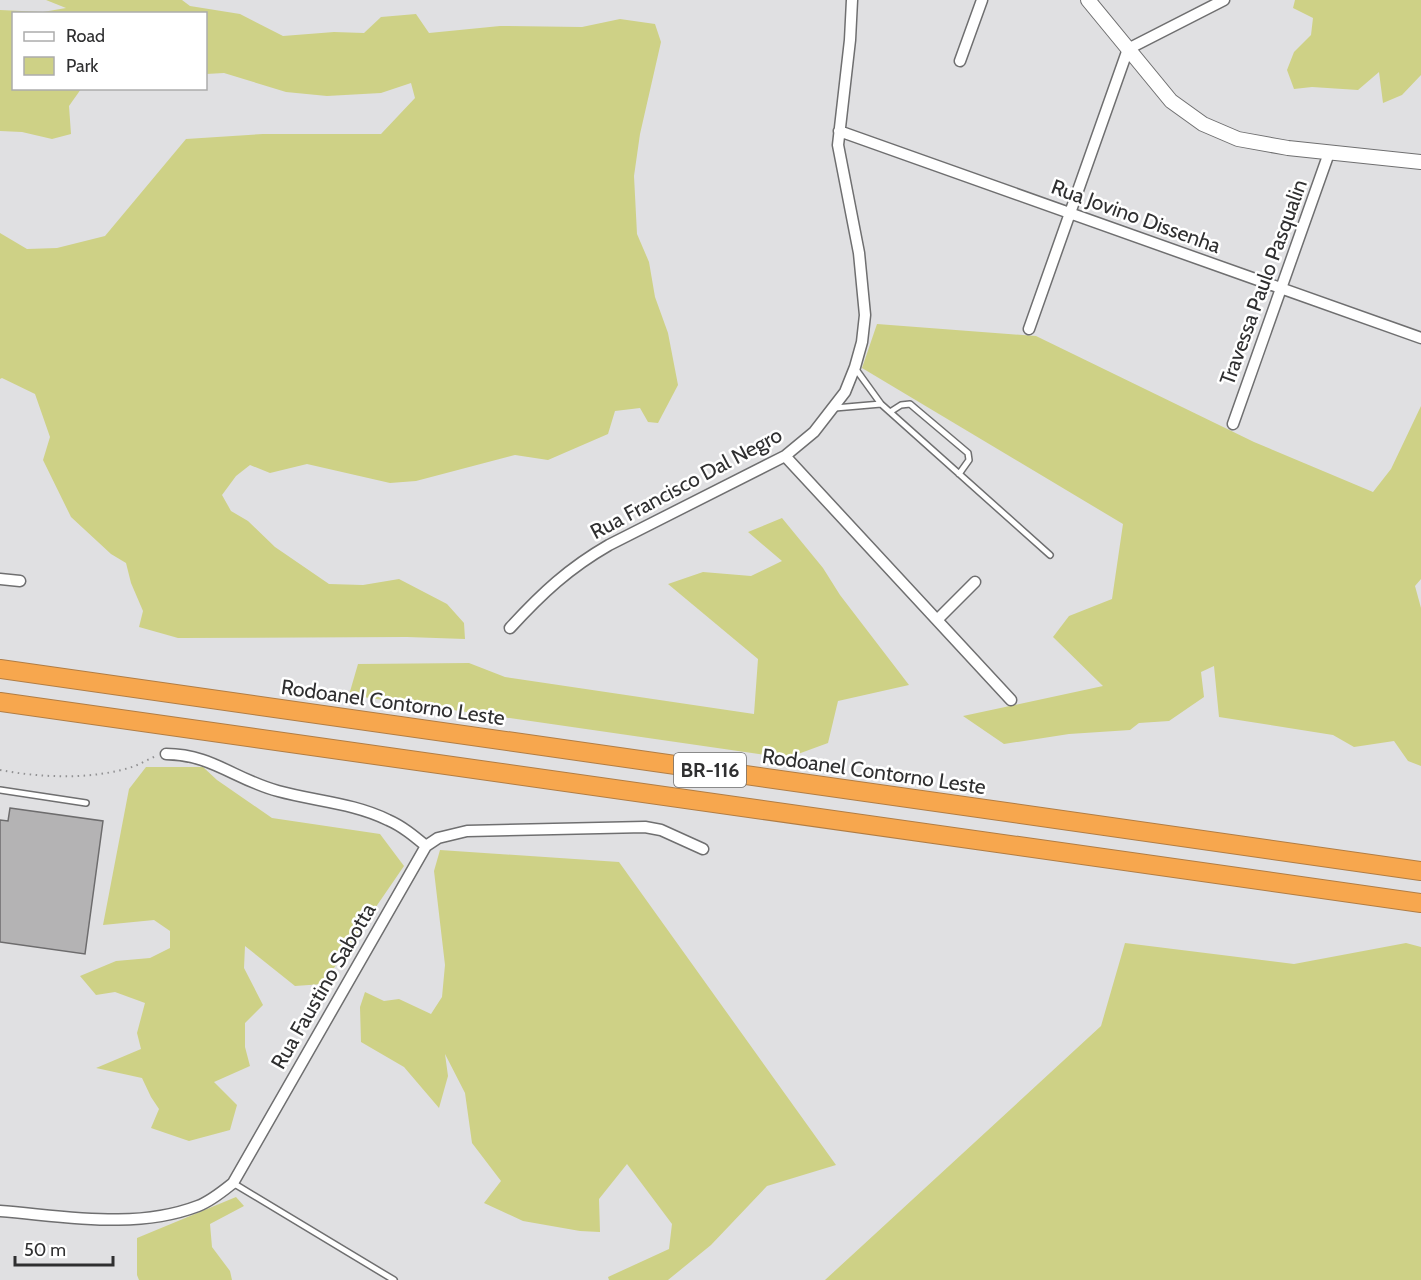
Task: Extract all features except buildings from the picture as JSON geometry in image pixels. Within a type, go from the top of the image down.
[{"type":"highway","name":"Rodoanel Contorno Leste","points":[[0,669],[1397,867],[1421,868]]},
{"type":"highway","name":"BR-116","points":[[0,702],[1421,903]]},
{"type":"street","name":"Rua Francisco Dal Negro","points":[[510,628],[538,597],[582,561],[609,544],[785,456],[814,432],[845,392],[862,342],[864,315],[863,285],[855,233],[840,161],[839,131],[850,39],[852,0]]},
{"type":"street","points":[[960,61],[982,0]]},
{"type":"street","points":[[1088,0],[1171,101],[1210,128],[1238,139],[1260,144],[1421,162]]},
{"type":"street","points":[[1029,328],[1128,49],[1224,0]]},
{"type":"street","name":"Rua Jovino Dissenha","points":[[839,131],[1421,338]]},
{"type":"street","name":"Travessa Paulo Pasqualin","points":[[1233,424],[1329,153]]},
{"type":"street","points":[[785,456],[1011,700]]},
{"type":"street","points":[[0,579],[20,581]]},
{"type":"street","points":[[937,620],[975,582]]},
{"type":"street","points":[[166,754],[184,754],[202,758],[278,791],[338,804],[388,820],[426,846],[438,838],[467,831],[619,827],[661,830],[703,849]]},
{"type":"street","name":"Rua Faustino Sabotta","points":[[0,1211],[105,1219],[142,1219],[169,1215],[201,1205],[233,1183],[426,846]]},
{"type":"lane","points":[[855,367],[881,404],[1050,555]]},
{"type":"lane","points":[[832,409],[881,404]]},
{"type":"lane","points":[[890,412],[901,405],[910,404],[968,453],[969,460],[959,474]]},
{"type":"lane","points":[[0,790],[86,803]]},
{"type":"lane","points":[[233,1183],[394,1280]]},
{"type":"path","points":[[0,770],[70,775],[108,772],[136,766],[153,757],[166,754]]},
{"type":"green space","points":[[46,0],[182,0],[190,6],[240,14],[283,36],[334,32],[364,33],[381,17],[416,14],[429,33],[500,26],[582,27],[620,19],[655,24],[661,42],[640,134],[634,176],[637,234],[649,262],[655,297],[668,333],[678,385],[658,423],[648,422],[640,408],[615,411],[608,434],[548,460],[515,455],[416,481],[390,483],[307,464],[270,473],[250,465],[236,476],[222,495],[231,511],[248,521],[275,547],[329,584],[363,585],[399,579],[447,604],[464,623],[465,639],[178,638],[139,627],[143,611],[131,583],[126,563],[111,554],[71,517],[43,460],[50,437],[35,394],[0,379],[0,233],[27,249],[57,248],[105,236],[186,139],[263,134],[381,134],[415,98],[411,83],[381,93],[327,96],[286,92],[224,73],[207,74],[207,12],[43,12],[66,8]]},
{"type":"green space","points":[[1295,0],[1421,0],[1421,75],[1402,95],[1383,103],[1379,72],[1358,90],[1312,87],[1294,89],[1287,70],[1294,52],[1311,35],[1313,18],[1293,8]]},
{"type":"green space","points":[[0,10],[43,12],[12,12],[12,90],[80,90],[69,106],[71,134],[52,139],[22,132],[0,131]]},
{"type":"green space","points":[[877,324],[1036,336],[1254,442],[1373,492],[1391,469],[1421,406],[1421,579],[1415,586],[1421,608],[1421,766],[1408,761],[1394,741],[1354,747],[1333,735],[1219,717],[1214,666],[1201,672],[1204,697],[1169,721],[1139,723],[1130,730],[1069,734],[1004,744],[963,716],[1103,686],[1053,637],[1069,616],[1112,599],[1123,524],[862,368]]},
{"type":"green space","points":[[782,518],[823,568],[840,595],[909,685],[838,701],[828,743],[787,758],[349,695],[358,664],[469,663],[505,677],[754,714],[758,659],[668,584],[703,572],[751,576],[782,561],[748,532]]},
{"type":"green space","points":[[146,767],[203,767],[217,780],[272,818],[380,834],[404,866],[323,984],[295,986],[245,946],[244,968],[263,1005],[245,1023],[245,1047],[250,1066],[214,1082],[237,1105],[230,1130],[189,1141],[151,1128],[159,1109],[142,1078],[96,1068],[141,1049],[137,1033],[145,1003],[115,992],[96,995],[80,976],[116,961],[150,958],[170,948],[170,931],[154,920],[103,925],[129,789]]},
{"type":"green space","points":[[440,850],[619,862],[836,1165],[767,1186],[711,1245],[668,1280],[609,1280],[608,1277],[669,1249],[672,1224],[627,1164],[599,1199],[600,1232],[580,1231],[523,1221],[484,1203],[501,1181],[472,1143],[465,1093],[445,1054],[448,1076],[439,1108],[404,1067],[361,1042],[360,1007],[365,992],[384,1001],[399,999],[431,1014],[442,997],[445,965],[434,871]]},
{"type":"green space","points":[[1125,943],[1294,964],[1406,943],[1421,947],[1421,1280],[825,1280],[1101,1026]]},
{"type":"green space","points":[[236,1197],[244,1206],[210,1224],[212,1247],[230,1271],[232,1280],[139,1280],[137,1238]]}]
